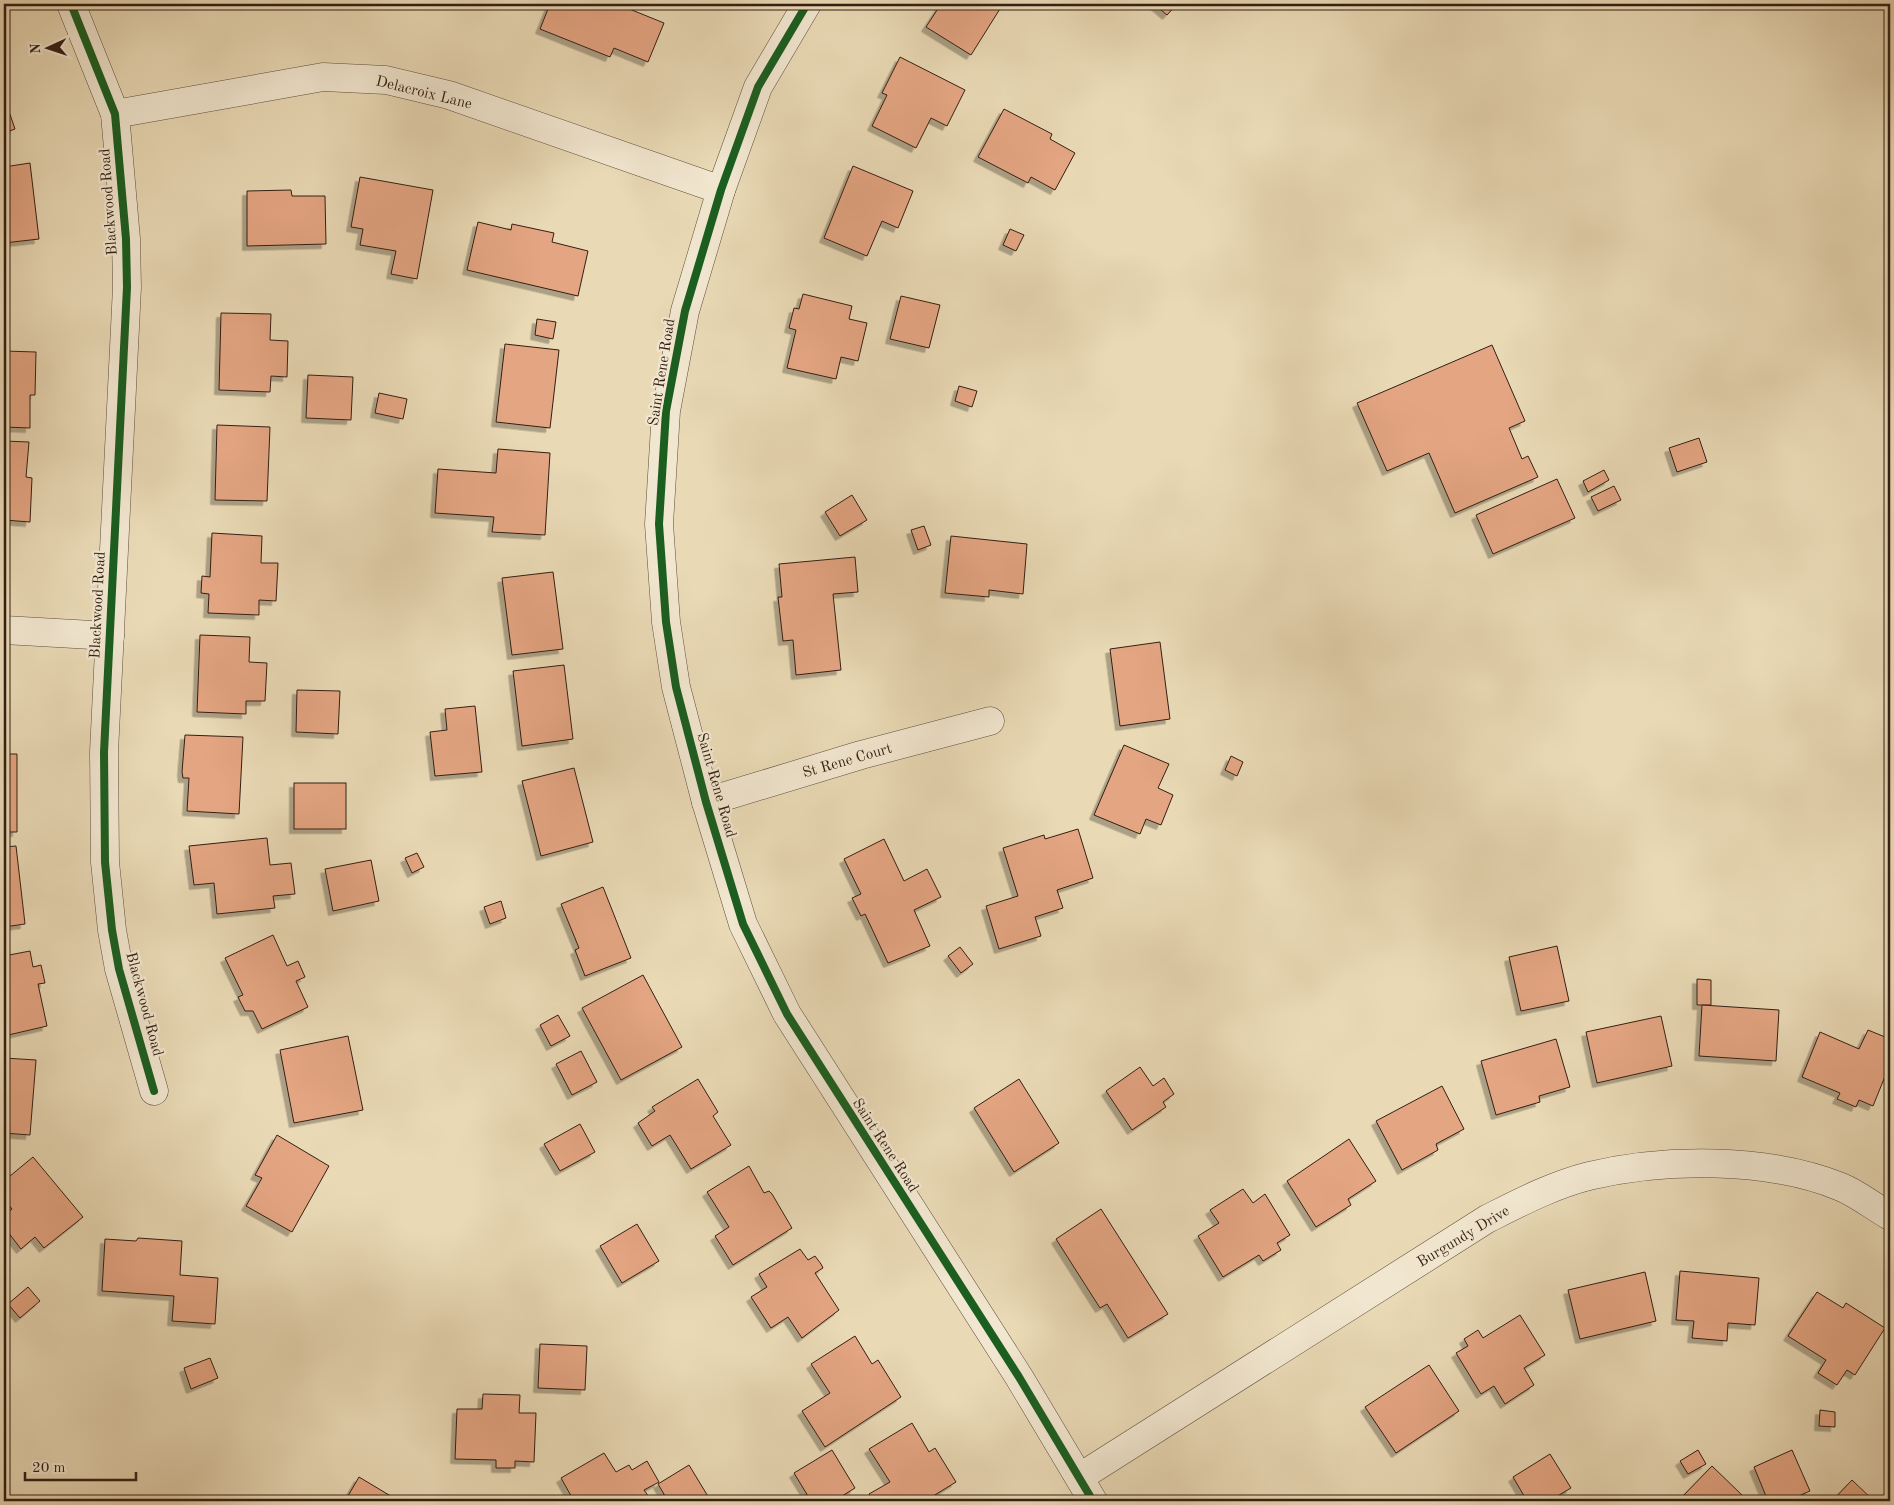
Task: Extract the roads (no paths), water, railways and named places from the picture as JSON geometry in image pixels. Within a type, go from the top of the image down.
[{"type":"street","points":[[71,4],[115,114]]},
{"type":"street","name":"Saint Rene Road","points":[[807,4],[758,87],[721,190],[684,311],[666,411],[659,524],[666,622],[676,687],[706,802],[743,924],[787,1014],[1019,1377],[1093,1501]]},
{"type":"street","name":"Delacroix Lane","points":[[115,114],[323,78],[386,80],[449,95],[721,190]]},
{"type":"street","name":"Blackwood Road","points":[[115,114],[126,239],[127,286],[104,752],[105,862],[112,930],[119,970],[154,1091]]},
{"type":"street","points":[[4,630],[110,636]]},
{"type":"street","name":"St Rene Court","points":[[706,802],[862,755],[990,721]]},
{"type":"street","name":"Burgundy Drive","points":[[1080,1478],[1487,1219],[1532,1196],[1587,1177],[1624,1169],[1670,1165],[1717,1164],[1763,1168],[1803,1174],[1842,1188],[1890,1216]]}]
